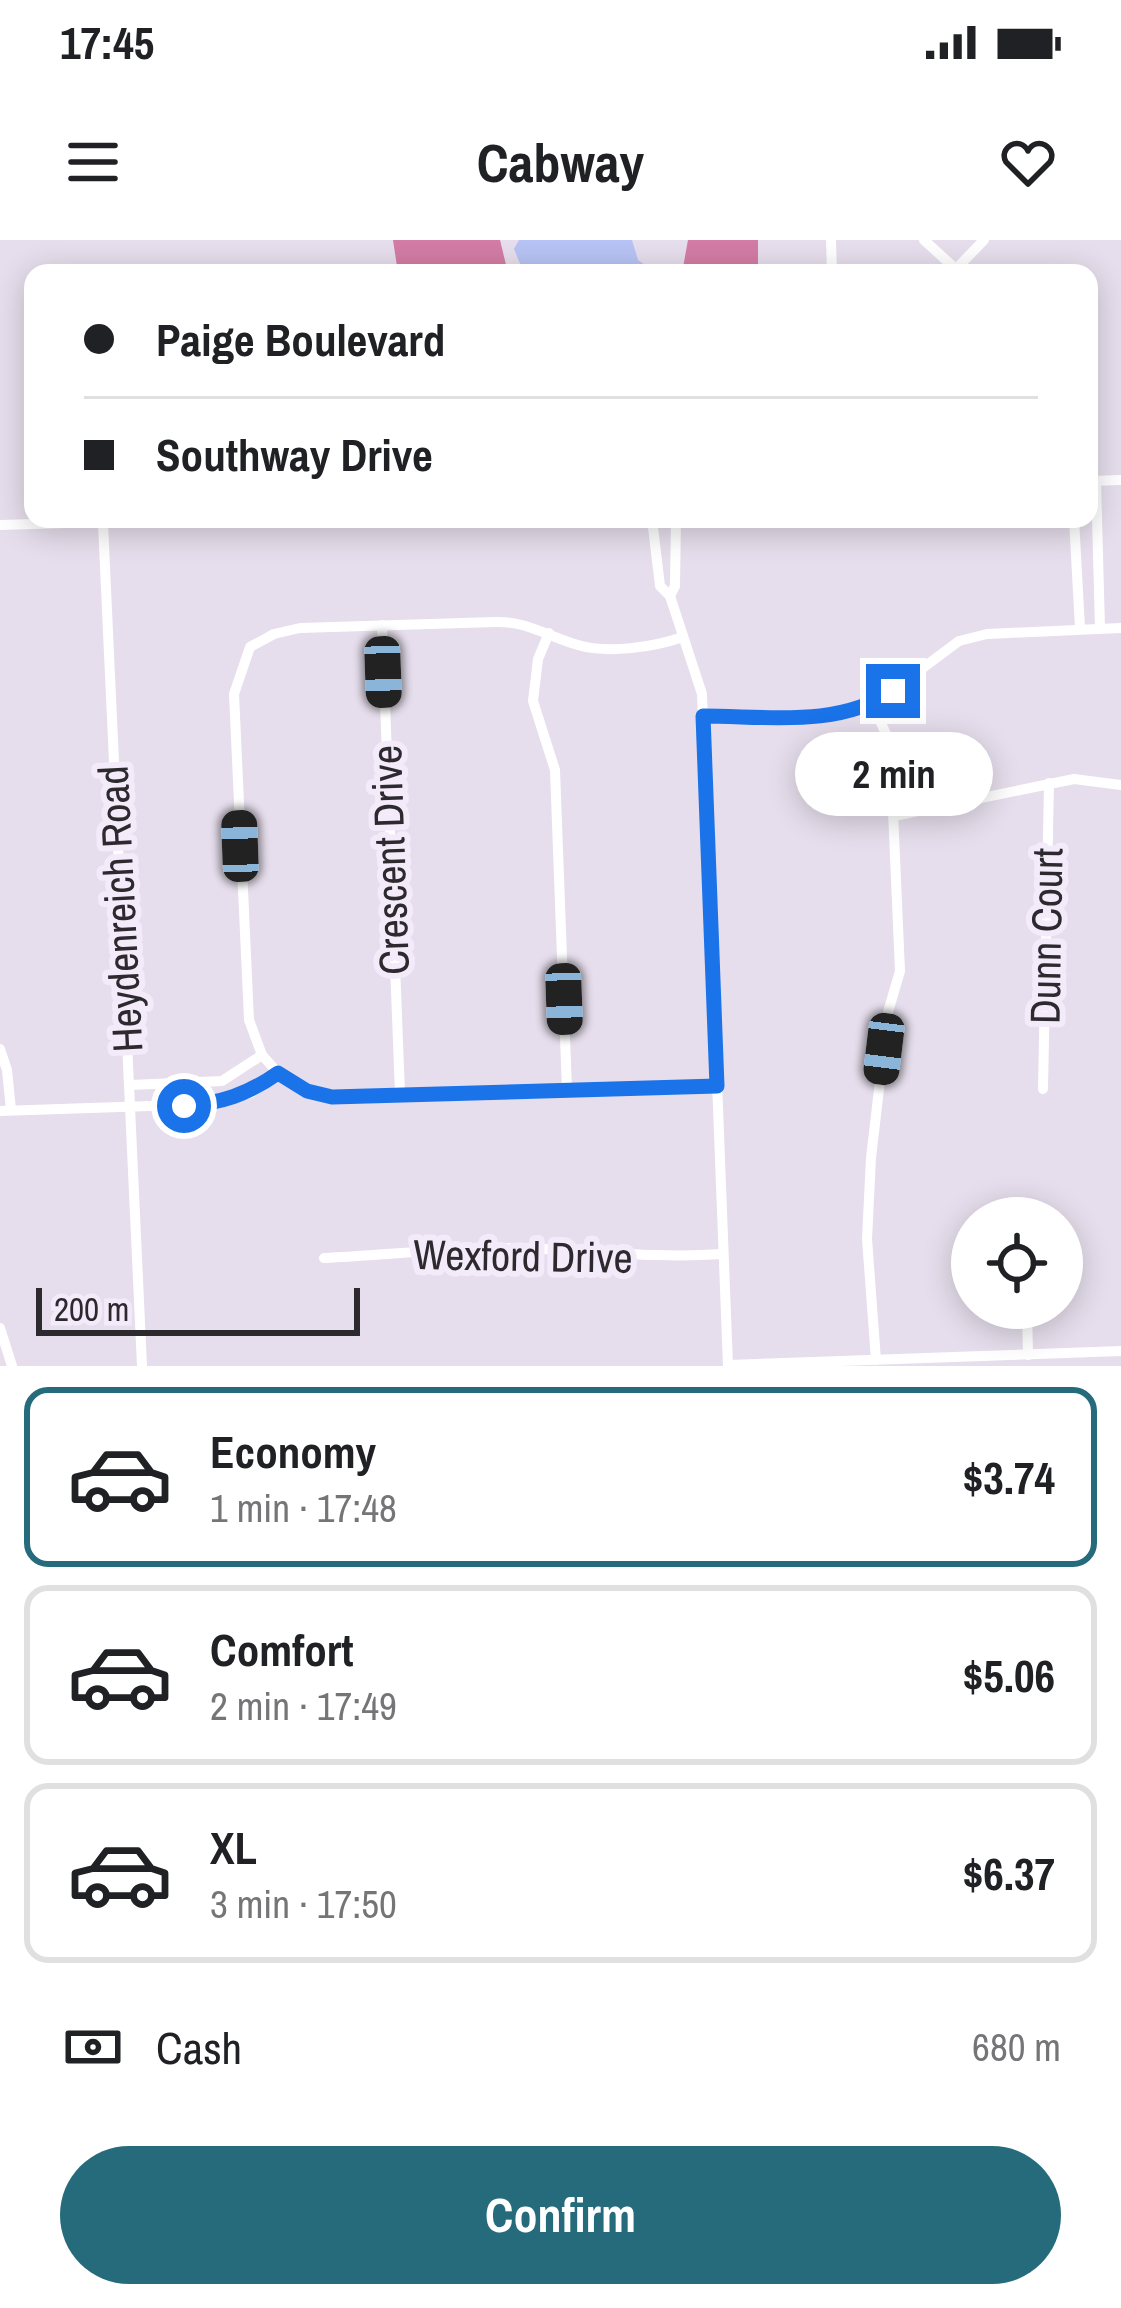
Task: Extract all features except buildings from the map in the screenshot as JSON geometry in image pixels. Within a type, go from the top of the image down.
[{"type":"street","points":[[924,240],[950,264]]},
{"type":"street","points":[[964,264],[984,240]]},
{"type":"street","name":"Heydenreich Road","points":[[103,528],[110,754],[142,1366]]},
{"type":"street","points":[[653,528],[660,586],[670,596],[700,683],[703,716],[728,1366],[1121,1351]]},
{"type":"street","points":[[670,596],[675,586],[676,528]]},
{"type":"street","points":[[1074,528],[1080,628]]},
{"type":"street","points":[[1097,528],[1100,628]]},
{"type":"street","points":[[1076,561],[1100,560]]},
{"type":"street","points":[[655,563],[677,562]]},
{"type":"street","points":[[683,637],[657,644],[592,648],[513,622],[382,625],[300,628],[274,634],[250,647],[236,685],[235,718],[247,1003],[262,1055],[278,1073],[319,1095],[717,1086]]},
{"type":"street","name":"Crescent Drive","points":[[382,625],[400,1094]]},
{"type":"street","points":[[703,716],[836,716],[873,704],[959,641],[987,634],[1121,628]]},
{"type":"street","points":[[549,633],[538,659],[533,701],[555,770],[567,1090]]},
{"type":"street","points":[[873,704],[890,743],[899,971],[888,1012],[871,1158],[867,1239],[876,1360]]},
{"type":"street","points":[[894,816],[1074,779],[1121,785]]},
{"type":"street","name":"Dunn Court","points":[[1043,1089],[1049,783]]},
{"type":"street","points":[[0,1049],[7,1070],[6,1110],[227,1100],[251,1093],[278,1073]]},
{"type":"street","points":[[130,1085],[221,1081],[262,1055]]},
{"type":"street","points":[[221,1081],[227,1100]]},
{"type":"street","name":"Wexford Drive","points":[[324,1258],[502,1248],[659,1258],[722,1254]]},
{"type":"street","points":[[0,1328],[12,1366]]},
{"type":"street","points":[[1027,1329],[1028,1354]]},
{"type":"shaded area","points":[[393,240],[500,240],[506,264],[397,264]]},
{"type":"shaded area","points":[[688,240],[758,240],[758,264],[684,264]]},
{"type":"water","points":[[519,240],[632,240],[644,264],[520,264],[514,249]]},
{"type":"route","points":[[184,1106],[251,1093],[278,1073],[307,1091],[332,1097],[717,1086],[703,716],[836,716],[873,704],[893,691]]}]
